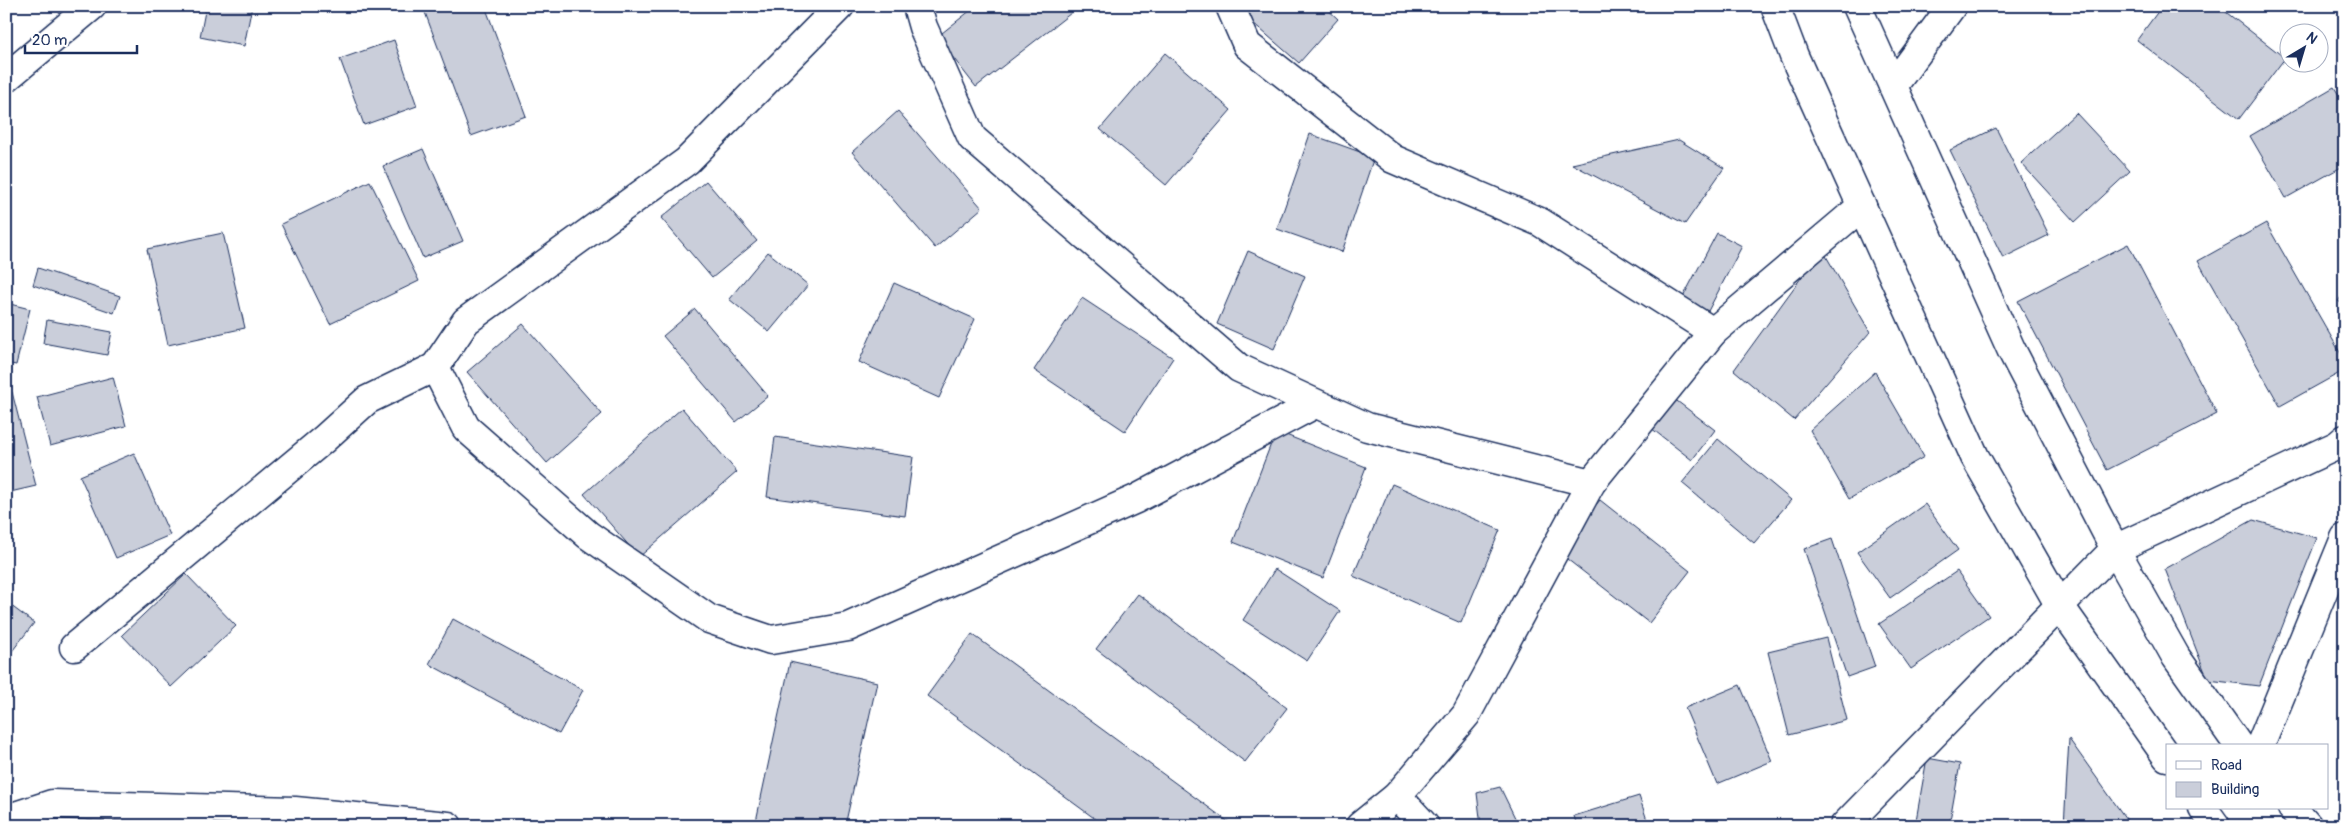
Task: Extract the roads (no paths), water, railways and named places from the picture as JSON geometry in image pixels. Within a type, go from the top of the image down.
[{"type":"street","points":[[6,78],[92,6]]},
{"type":"street","points":[[74,647],[324,439],[367,400],[435,367],[466,321],[686,160],[840,6]]},
{"type":"street","points":[[917,6],[923,27],[972,138],[1239,368],[1367,427],[1591,483]]},
{"type":"street","points":[[1230,6],[1247,46],[1393,159],[1540,222],[1713,332]]},
{"type":"street","points":[[1775,6],[1794,56],[1975,457],[2060,606],[2166,756]]},
{"type":"street","points":[[1857,6],[2011,349],[2115,549],[2176,657],[2238,744]]},
{"type":"street","points":[[1893,86],[1952,6]]},
{"type":"street","points":[[1360,826],[1397,796],[1466,715],[1591,483],[1713,332],[1862,206]]},
{"type":"street","points":[[435,367],[466,428],[588,536],[709,618],[771,640],[848,628],[1136,499],[1315,404]]},
{"type":"street","points":[[1844,826],[2115,549],[2338,445],[2345,439]]},
{"type":"street","points":[[2261,744],[2345,538]]},
{"type":"street","points":[[1397,796],[1425,826]]},
{"type":"street","points":[[6,819],[52,804],[295,811],[448,826]]},
{"type":"street","points":[[2204,810],[2216,826]]},
{"type":"street","points":[[2223,826],[2230,810]]},
{"type":"street","points":[[2294,810],[2308,826]]}]
